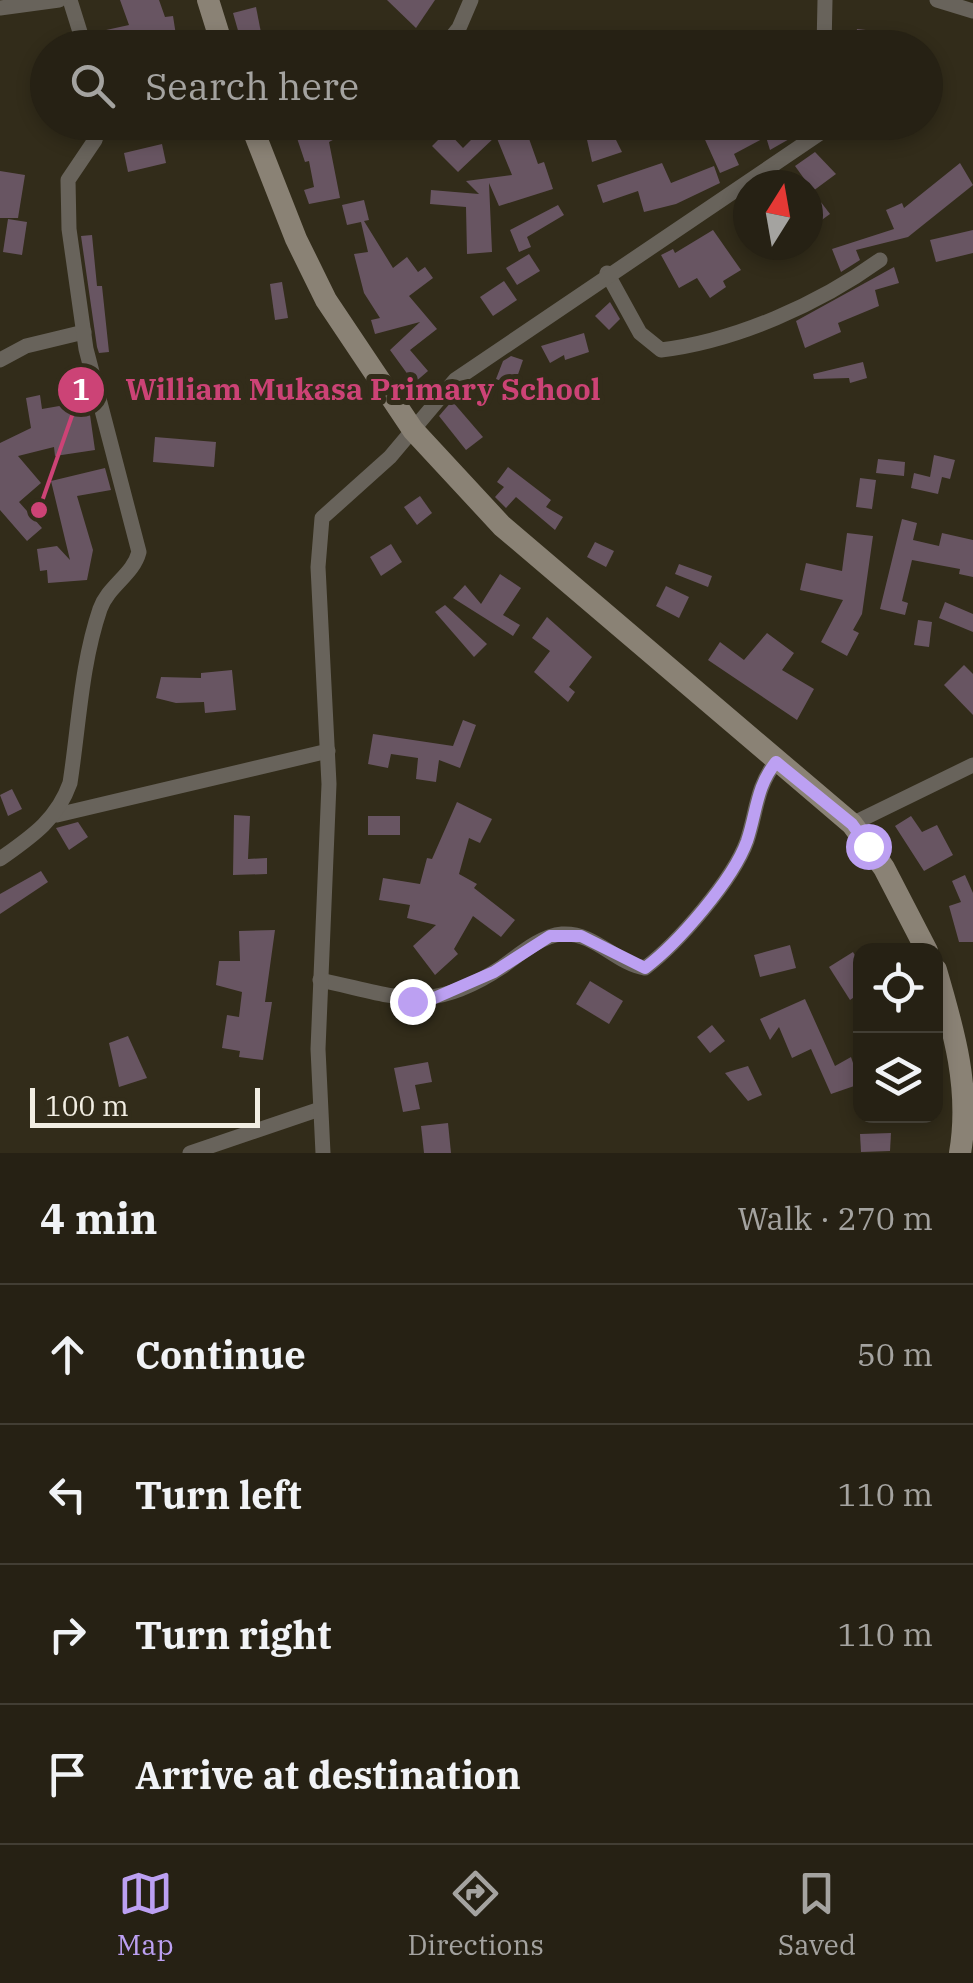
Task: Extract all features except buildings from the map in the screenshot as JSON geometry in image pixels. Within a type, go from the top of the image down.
[{"type":"main road","points":[[208,0],[217,30]]},
{"type":"main road","points":[[256,140],[296,239],[326,300],[413,430],[502,526],[852,824],[893,883],[923,943]]},
{"type":"main road","points":[[943,994],[970,1113],[960,1153]]},
{"type":"street","points":[[0,8],[58,0]]},
{"type":"street","points":[[70,0],[79,30]]},
{"type":"street","points":[[457,30],[471,0]]},
{"type":"street","points":[[824,30],[825,0]]},
{"type":"street","points":[[937,0],[973,12]]},
{"type":"street","points":[[57,815],[70,784],[90,641],[102,602],[131,570],[139,552],[84,332],[70,229],[68,180],[95,140]]},
{"type":"street","points":[[321,1149],[320,980],[328,751],[319,527],[331,505],[390,456],[455,380],[607,274],[813,140]]},
{"type":"street","points":[[607,274],[640,333],[661,350],[695,345],[768,320],[849,282],[880,260]]},
{"type":"street","points":[[0,360],[26,346],[84,332]]},
{"type":"street","points":[[0,859],[57,815],[328,751]]},
{"type":"street","points":[[320,980],[386,998],[432,999],[494,972],[550,936],[565,934],[581,936],[645,968],[729,874],[746,843],[762,779],[776,762]]},
{"type":"street","points":[[852,824],[973,765]]},
{"type":"street","points":[[190,1153],[320,1109]]},
{"type":"place","name":"William Mukasa Primary School","points":[[39,510]]},
{"type":"route","points":[[412,1001],[432,999],[494,972],[550,936],[581,936],[634,966],[645,968],[729,874],[746,843],[762,779],[776,762],[852,824],[868,846]]}]
